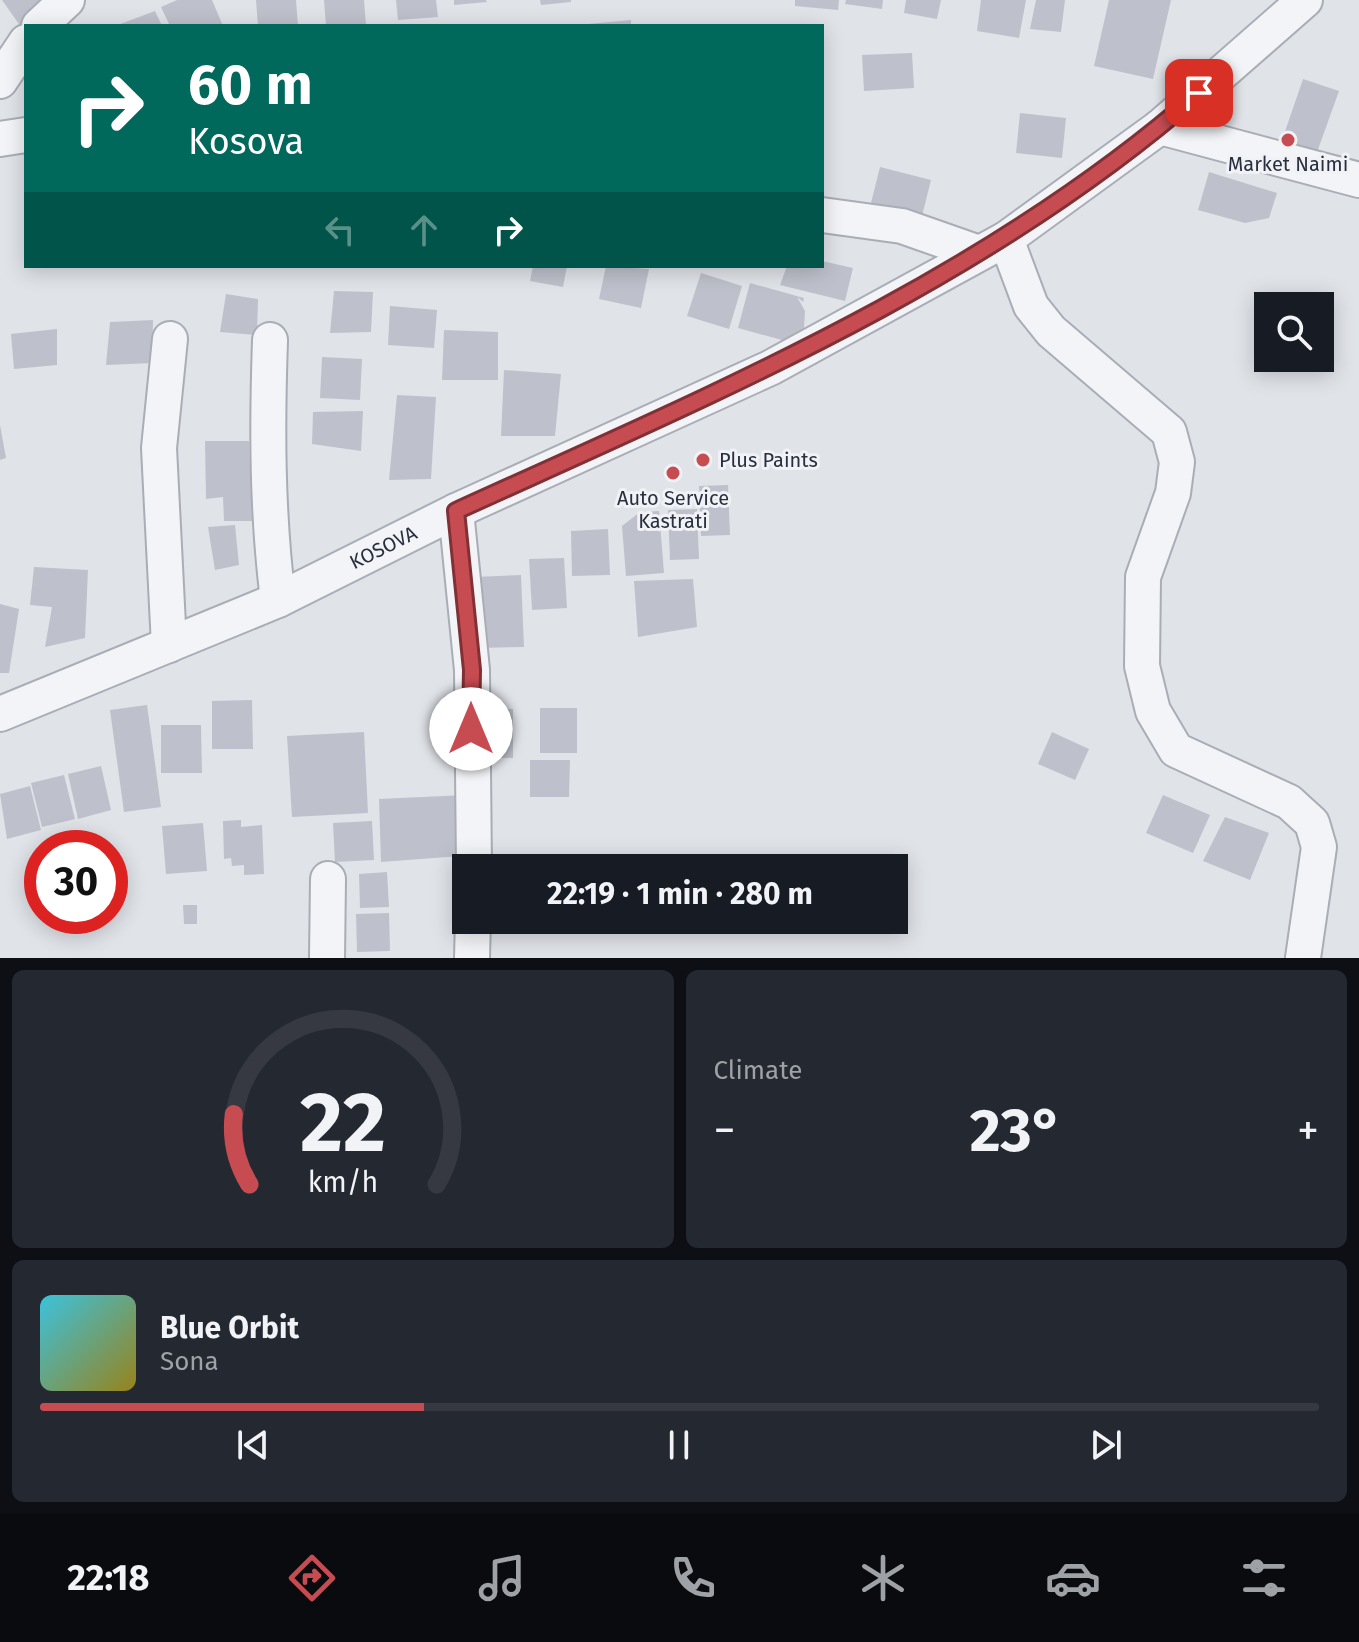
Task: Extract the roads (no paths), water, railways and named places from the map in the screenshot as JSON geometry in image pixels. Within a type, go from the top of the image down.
[{"type":"street","points":[[41,24],[67,0]]},
{"type":"street","name":"KOSOVA","points":[[0,714],[278,600],[456,511],[770,368],[992,246],[1160,127],[1305,0]]},
{"type":"street","points":[[0,81],[24,45]]},
{"type":"street","points":[[1160,127],[1359,180]]},
{"type":"street","points":[[0,139],[24,135]]},
{"type":"street","points":[[824,215],[902,226],[992,246],[1051,331],[1169,432],[1177,462],[1173,493],[1143,577],[1142,666],[1153,711],[1176,750],[1289,802],[1312,823],[1319,847],[1303,958]]},
{"type":"street","points":[[169,645],[159,448],[170,339]]},
{"type":"street","points":[[270,340],[266,448],[269,532],[278,600]]},
{"type":"street","points":[[456,511],[472,670],[474,854]]},
{"type":"street","points":[[327,958],[328,879]]},
{"type":"street","points":[[472,958],[473,934]]},
{"type":"place","name":"Market Naimi","points":[[1288,140]]},
{"type":"place","name":"Plus Paints","points":[[703,460]]},
{"type":"place","name":"Auto Service Kastrati","points":[[673,473]]}]
